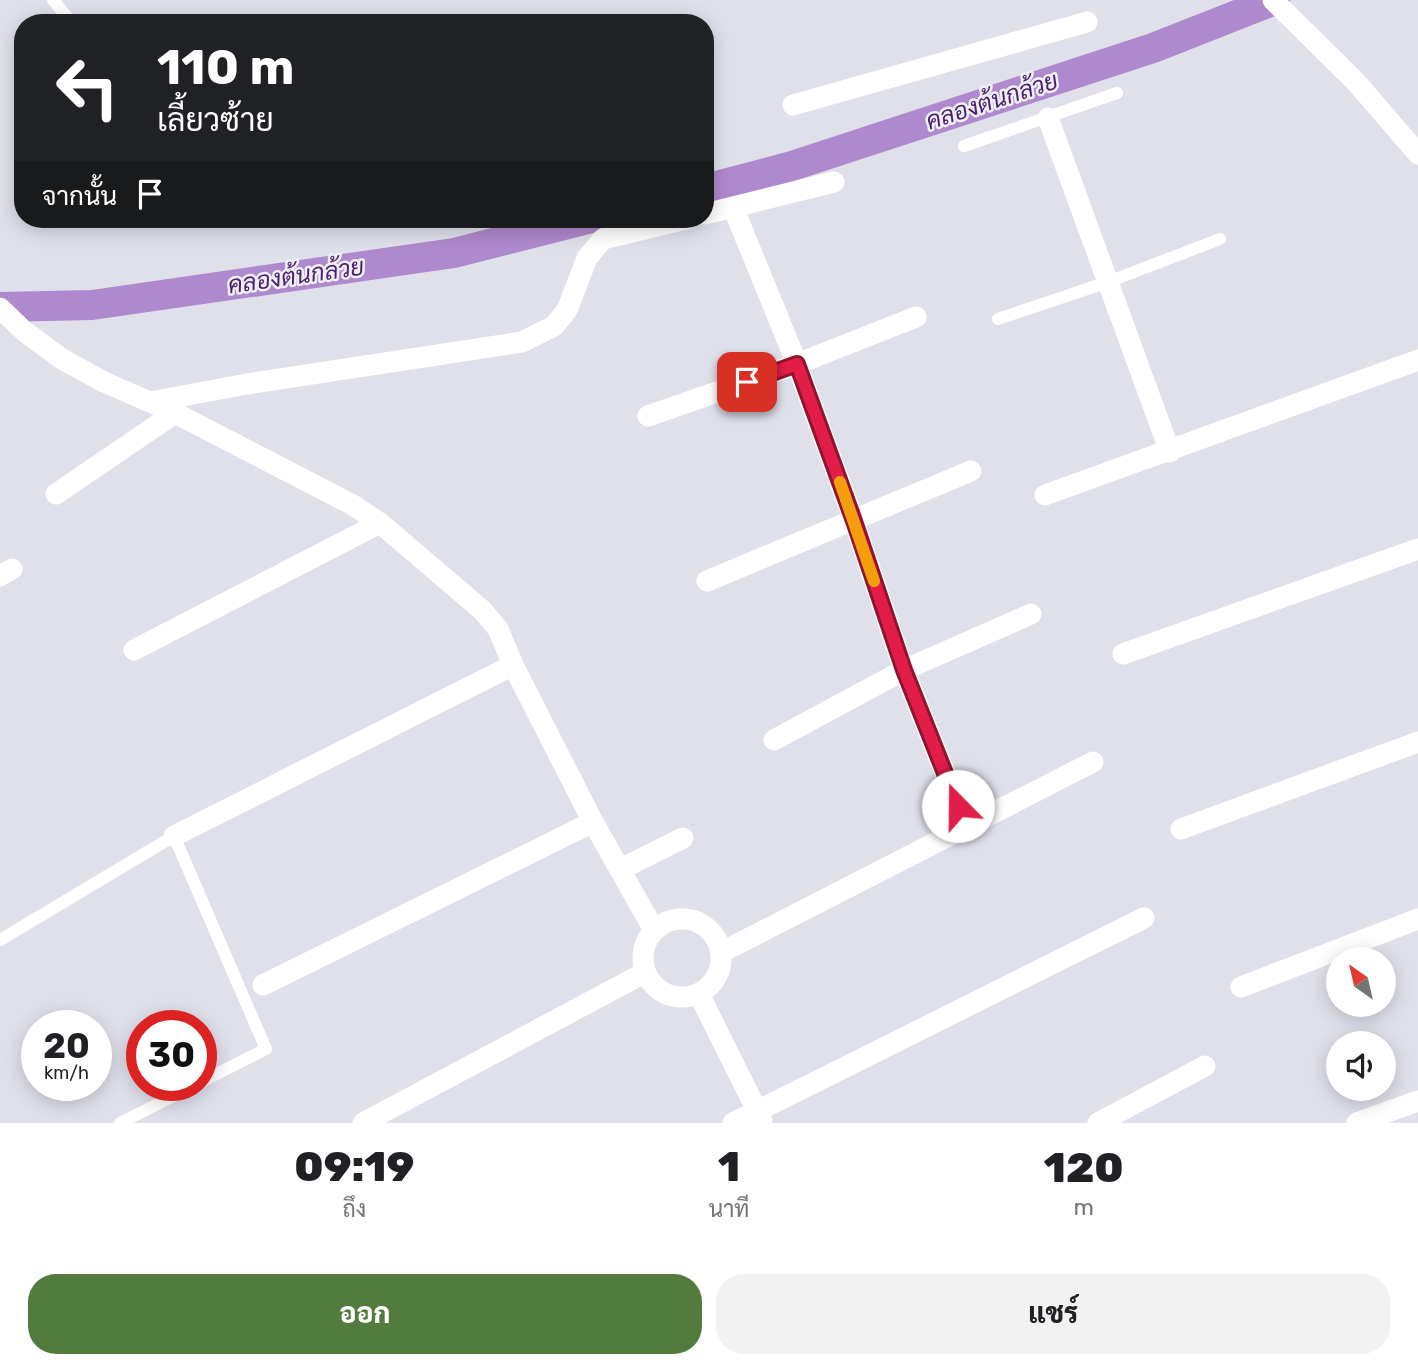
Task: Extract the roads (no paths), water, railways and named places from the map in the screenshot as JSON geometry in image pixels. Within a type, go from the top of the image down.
[{"type":"street","points":[[1273,0],[1356,82],[1418,154]]},
{"type":"street","points":[[793,105],[1087,22]]},
{"type":"street","points":[[1048,118],[1170,452]]},
{"type":"street","points":[[714,212],[834,182]]},
{"type":"street","points":[[733,207],[797,364],[904,670],[967,828]]},
{"type":"street","points":[[150,402],[247,384],[522,342],[554,326],[566,310],[587,258],[603,239],[649,228]]},
{"type":"street","points":[[0,308],[24,331],[62,359],[104,382],[175,413],[335,496],[380,523],[482,610],[498,629],[513,665],[593,822],[654,930]]},
{"type":"street","points":[[648,416],[797,364],[916,317]]},
{"type":"street","points":[[1045,495],[1170,452],[1418,360]]},
{"type":"street","points":[[56,494],[175,413]]},
{"type":"street","points":[[707,581],[971,471]]},
{"type":"street","points":[[134,650],[380,523]]},
{"type":"street","points":[[1123,654],[1418,549]]},
{"type":"street","points":[[775,740],[904,670],[1031,614]]},
{"type":"street","points":[[174,836],[513,665]]},
{"type":"street","points":[[1181,829],[1418,743]]},
{"type":"street","points":[[722,952],[1093,762]]},
{"type":"street","points":[[263,985],[593,822]]},
{"type":"street","points":[[621,869],[683,838]]},
{"type":"street","points":[[733,1123],[760,1117],[1144,918]]},
{"type":"street","points":[[673,919],[695,920],[713,932],[722,952],[720,969],[713,984],[699,994],[683,998],[667,996],[653,986],[645,972],[643,950],[654,930],[673,919]]},
{"type":"street","points":[[1241,987],[1418,919]]},
{"type":"street","points":[[363,1123],[645,972]]},
{"type":"street","points":[[699,994],[760,1117]]},
{"type":"street","points":[[1098,1123],[1205,1066]]},
{"type":"street","points":[[1357,1123],[1418,1101]]},
{"type":"lane","points":[[52,0],[64,14]]},
{"type":"lane","points":[[964,146],[1117,93]]},
{"type":"lane","points":[[998,319],[1108,282],[1220,239]]},
{"type":"lane","points":[[0,940],[174,836],[266,1049],[217,1074]]},
{"type":"lane","points":[[120,1123],[163,1101]]},
{"type":"waterway","name":"คลองต้นกล้วย","points":[[714,187],[792,166],[1153,48],[1275,0]]},
{"type":"waterway","name":"คลองต้นกล้วย","points":[[0,307],[92,305],[454,253],[553,228]]}]
